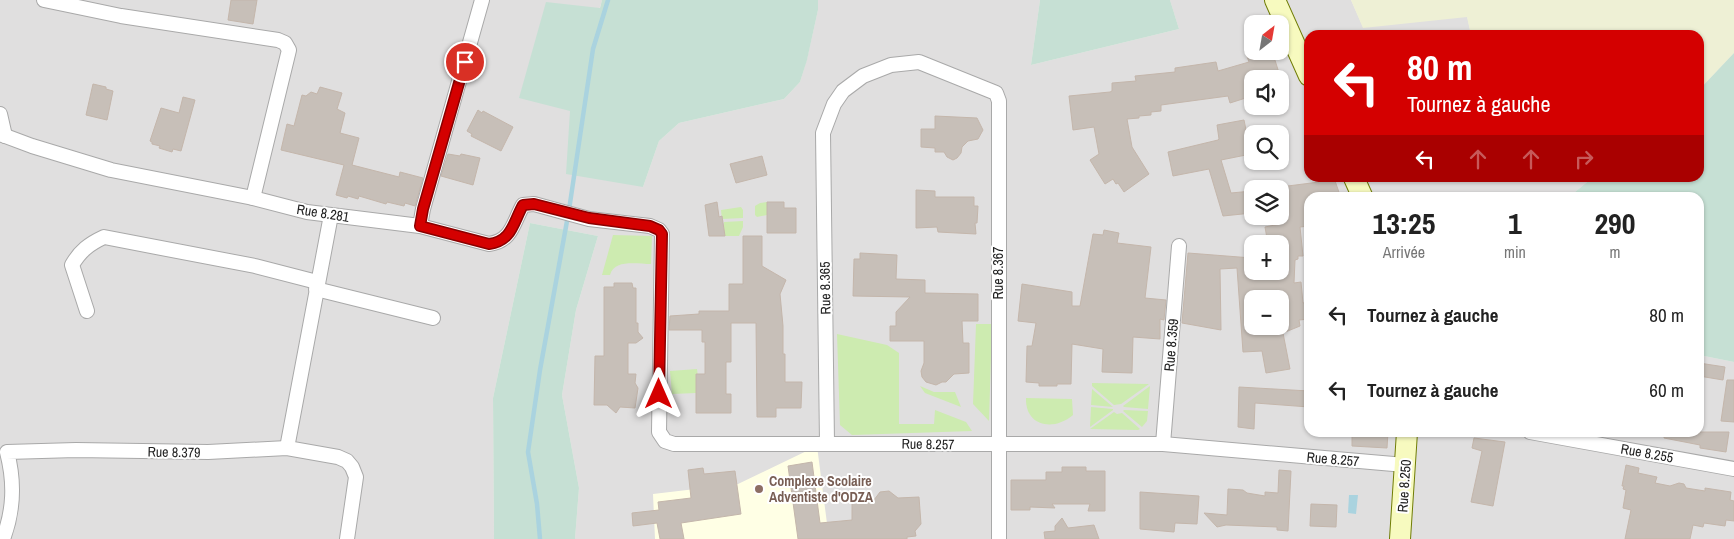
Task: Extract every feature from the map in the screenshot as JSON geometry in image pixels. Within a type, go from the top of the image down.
[{"type":"street","points":[[44,0],[121,16],[278,40],[285,43],[289,50],[253,198]]},
{"type":"street","points":[[420,226],[423,209],[482,0]]},
{"type":"street","points":[[1275,0],[1304,65]]},
{"type":"street","name":"Rue 8.365","points":[[827,443],[823,133],[834,104],[843,92],[863,76],[891,64],[919,62],[996,93],[998,101]]},
{"type":"street","name":"Rue 8.367","points":[[998,101],[999,539]]},
{"type":"street","points":[[0,114],[3,135]]},
{"type":"street","name":"Rue 8.281","points":[[3,135],[111,170],[253,198],[308,212],[420,226],[489,244],[500,242],[509,234],[523,205],[534,204],[589,218],[650,226],[659,230]]},
{"type":"street","points":[[287,448],[316,285],[331,215]]},
{"type":"street","name":"Rue 8.257","points":[[659,230],[662,234],[659,432],[665,441],[674,444],[696,446],[827,443],[1163,444],[1405,465]]},
{"type":"street","points":[[87,311],[72,265],[78,254],[89,244],[104,237],[255,266],[433,318]]},
{"type":"street","name":"Rue 8.359","points":[[1163,444],[1179,246]]},
{"type":"street","name":"Rue 8.250","points":[[1400,539],[1407,437]]},
{"type":"street","name":"Rue 8.255","points":[[1558,437],[1734,469]]},
{"type":"street","points":[[0,440],[7,452],[13,481],[13,500],[3,539]]},
{"type":"street","name":"Rue 8.379","points":[[7,452],[76,450],[208,452],[287,448],[338,457],[347,461],[352,466],[356,477],[347,539]]},
{"type":"shaded area","points":[[0,0],[602,0],[570,111],[643,187],[659,141],[679,123],[784,99],[800,82],[818,10],[818,0],[1040,0],[1031,65],[1179,29],[1170,0],[1351,0],[1363,27],[1467,16],[1470,30],[1304,30],[1304,182],[1587,182],[1575,192],[1304,192],[1304,437],[1704,437],[1704,356],[1734,362],[1734,539],[575,539],[579,488],[562,395],[576,310],[598,236],[530,223],[493,398],[494,539],[0,539]]},
{"type":"shaded area","points":[[602,0],[818,0],[818,10],[800,82],[784,99],[679,123],[659,141],[643,187],[566,174],[570,111],[519,98],[546,2],[600,8]]},
{"type":"shaded area","points":[[1040,0],[1170,0],[1179,29],[1031,65]]},
{"type":"shaded area","points":[[1351,0],[1734,0],[1734,53],[1704,85],[1704,30],[1470,30],[1467,17],[1363,28]]},
{"type":"shaded area","points":[[1734,53],[1734,362],[1704,356],[1704,192],[1575,192],[1587,182],[1704,182],[1704,85]]},
{"type":"shaded area","points":[[530,223],[598,236],[576,310],[562,395],[579,488],[575,539],[494,539],[493,398]]},
{"type":"shaded area","name":"Complexe Scolaire Adventiste d'ODZA","points":[[817,446],[829,539],[655,539],[653,494],[738,484]]},
{"type":"green space","points":[[767,202],[767,215],[757,217],[755,215],[755,206]]},
{"type":"green space","points":[[741,207],[743,218],[722,219],[721,210]]},
{"type":"green space","points":[[743,221],[743,227],[739,236],[723,236],[724,222]]},
{"type":"green space","points":[[613,235],[652,236],[651,264],[621,264],[612,270],[610,275],[602,275]]},
{"type":"green space","points":[[976,324],[992,324],[989,421],[973,404]]},
{"type":"green space","points":[[837,334],[887,345],[899,353],[899,424],[934,424],[935,410],[966,422],[972,431],[852,435],[840,425]]},
{"type":"green space","points":[[697,369],[699,385],[696,393],[672,394],[670,371]]},
{"type":"green space","points":[[1092,383],[1149,384],[1121,404],[1114,405],[1092,386]]},
{"type":"green space","points":[[920,386],[934,392],[955,392],[961,407],[925,393]]},
{"type":"green space","points":[[1150,386],[1148,409],[1123,406]]},
{"type":"green space","points":[[1092,389],[1113,407],[1091,405]]},
{"type":"green space","points":[[1026,398],[1072,399],[1073,415],[1057,423],[1042,423],[1030,415]]},
{"type":"green space","points":[[1091,407],[1113,409],[1113,410],[1090,427]]},
{"type":"green space","points":[[1124,410],[1148,411],[1147,421],[1142,427]]},
{"type":"green space","points":[[1114,412],[1117,414],[1122,413],[1140,429],[1090,429]]},
{"type":"water","points":[[1349,495],[1358,495],[1356,514],[1348,513]]},
{"type":"building","points":[[231,0],[257,0],[253,24],[228,20]]},
{"type":"building","points":[[1248,60],[1275,60],[1278,70],[1244,70],[1244,99],[1230,103],[1228,96],[1161,105],[1161,111],[1151,112],[1151,115],[1139,116],[1139,118],[1127,119],[1132,147],[1149,174],[1124,192],[1113,179],[1105,184],[1090,160],[1099,154],[1094,127],[1073,130],[1069,96],[1110,92],[1112,91],[1112,83],[1136,81],[1135,76],[1175,72],[1175,68],[1216,62],[1218,71],[1249,62]]},
{"type":"building","points":[[93,84],[113,91],[107,120],[86,115]]},
{"type":"building","points":[[320,87],[342,93],[337,109],[345,113],[340,133],[359,138],[352,165],[399,177],[400,172],[423,178],[415,206],[405,203],[404,206],[387,202],[386,204],[359,196],[358,199],[336,195],[344,165],[281,150],[287,124],[294,126],[302,95],[306,96],[311,92],[317,94]]},
{"type":"building","points":[[183,97],[195,100],[181,151],[173,149],[172,152],[159,148],[160,146],[152,144],[150,141],[161,108],[179,113]]},
{"type":"building","points":[[478,110],[513,127],[501,151],[471,136],[472,134],[467,131]]},
{"type":"building","points":[[935,116],[977,118],[983,130],[978,139],[968,141],[962,147],[961,153],[953,160],[947,157],[944,152],[935,152],[935,148],[921,147],[921,129],[935,129]]},
{"type":"building","points":[[1244,120],[1244,155],[1221,160],[1231,193],[1244,192],[1244,214],[1223,216],[1209,169],[1173,176],[1168,152],[1218,140],[1217,125]]},
{"type":"building","points":[[448,154],[460,156],[461,154],[480,158],[473,185],[441,176]]},
{"type":"building","points":[[762,156],[767,175],[736,183],[730,164]]},
{"type":"building","points":[[1335,182],[1339,192],[1304,192],[1304,227],[1300,227],[1303,256],[1298,256],[1298,259],[1295,260],[1294,283],[1301,282],[1304,303],[1304,320],[1299,320],[1300,326],[1289,331],[1289,290],[1244,290],[1244,335],[1283,335],[1290,369],[1266,373],[1262,351],[1243,352],[1237,268],[1220,269],[1221,330],[1182,323],[1188,253],[1244,257],[1244,280],[1289,280],[1289,235],[1266,235],[1265,227],[1289,225],[1289,186]]},
{"type":"building","points":[[916,190],[935,191],[935,197],[974,197],[974,206],[978,206],[977,223],[975,223],[976,234],[938,232],[937,227],[916,228]]},
{"type":"building","points":[[717,202],[719,217],[722,216],[725,236],[709,236],[705,205]]},
{"type":"building","points":[[767,202],[784,202],[784,208],[796,208],[796,233],[767,233]]},
{"type":"building","points":[[1104,230],[1119,233],[1117,243],[1151,247],[1145,298],[1166,300],[1164,320],[1160,319],[1160,339],[1133,337],[1132,373],[1102,372],[1103,349],[1072,344],[1071,384],[1039,386],[1039,383],[1026,382],[1027,346],[1032,346],[1036,323],[1018,321],[1022,284],[1072,292],[1072,306],[1080,306],[1093,234],[1103,235]]},
{"type":"building","points":[[743,236],[762,236],[762,266],[786,280],[780,294],[783,354],[785,354],[785,382],[802,382],[801,408],[776,408],[776,417],[757,417],[756,323],[731,323],[731,362],[726,362],[726,394],[731,394],[731,413],[696,413],[696,374],[705,374],[705,342],[702,342],[702,330],[669,330],[670,316],[699,314],[699,311],[729,311],[729,284],[743,284]]},
{"type":"building","points":[[860,253],[897,255],[896,279],[925,280],[925,293],[978,294],[978,321],[962,321],[963,343],[969,343],[969,373],[954,374],[946,382],[936,385],[926,382],[922,377],[921,371],[924,363],[924,341],[890,341],[890,326],[896,326],[896,312],[910,297],[853,296],[854,259],[860,259]]},
{"type":"building","points":[[614,283],[632,283],[633,288],[636,288],[636,323],[638,323],[638,332],[643,338],[636,343],[628,343],[628,374],[636,374],[635,383],[638,388],[635,408],[620,407],[616,413],[607,405],[594,405],[595,356],[604,356],[604,287],[614,287]]},
{"type":"building","points":[[1704,364],[1725,367],[1723,380],[1704,377]]},
{"type":"building","points":[[1727,380],[1734,380],[1734,422],[1721,421]]},
{"type":"building","points":[[1239,387],[1304,391],[1304,407],[1255,403],[1254,429],[1238,427]]},
{"type":"building","points":[[1704,432],[1729,432],[1726,452],[1700,448],[1700,445],[1664,438],[1704,437]]},
{"type":"building","points":[[1352,437],[1388,437],[1387,448],[1352,446]]},
{"type":"building","points":[[1474,438],[1505,442],[1493,506],[1471,502],[1482,451],[1472,448]]},
{"type":"building","points":[[812,462],[820,523],[852,520],[852,501],[874,500],[880,492],[889,491],[898,498],[919,497],[921,524],[915,531],[916,536],[907,537],[907,539],[798,539],[788,466]]},
{"type":"building","points":[[1626,465],[1639,468],[1638,473],[1657,477],[1655,483],[1670,486],[1679,483],[1684,484],[1686,488],[1705,491],[1705,488],[1731,492],[1730,500],[1734,501],[1734,521],[1726,520],[1725,526],[1704,523],[1703,527],[1693,525],[1690,539],[1625,539],[1631,510],[1623,508],[1626,490],[1622,486]]},
{"type":"building","points":[[1062,467],[1086,467],[1086,471],[1105,471],[1105,511],[1088,511],[1090,504],[1052,504],[1055,508],[1030,507],[1030,510],[1011,510],[1011,480],[1046,480],[1046,472],[1062,472]]},
{"type":"building","points":[[703,468],[704,474],[735,471],[741,514],[681,523],[684,539],[660,539],[657,523],[633,526],[632,513],[659,510],[658,502],[691,498],[688,470]]},
{"type":"building","points":[[1279,470],[1291,471],[1288,531],[1277,530],[1277,527],[1226,525],[1217,527],[1204,513],[1227,515],[1228,489],[1243,490],[1247,493],[1265,496],[1265,492],[1278,493]]},
{"type":"building","points":[[1140,492],[1199,496],[1197,524],[1175,523],[1174,532],[1140,529]]},
{"type":"building","points":[[1311,504],[1337,505],[1336,527],[1310,526]]},
{"type":"building","points":[[1062,518],[1068,528],[1094,525],[1099,539],[1045,539],[1044,532],[1055,531],[1055,526]]},
{"type":"waterway","points":[[540,539],[537,504],[528,452],[540,370],[569,210],[593,49],[608,0]]},
{"type":"place","name":"Complexe Scolaire Adventiste d'ODZA","points":[[759,489]]},
{"type":"route","points":[[465,62],[423,209],[420,226],[489,244],[500,242],[509,234],[523,205],[534,204],[589,218],[650,226],[659,230],[662,234],[659,394]]}]
